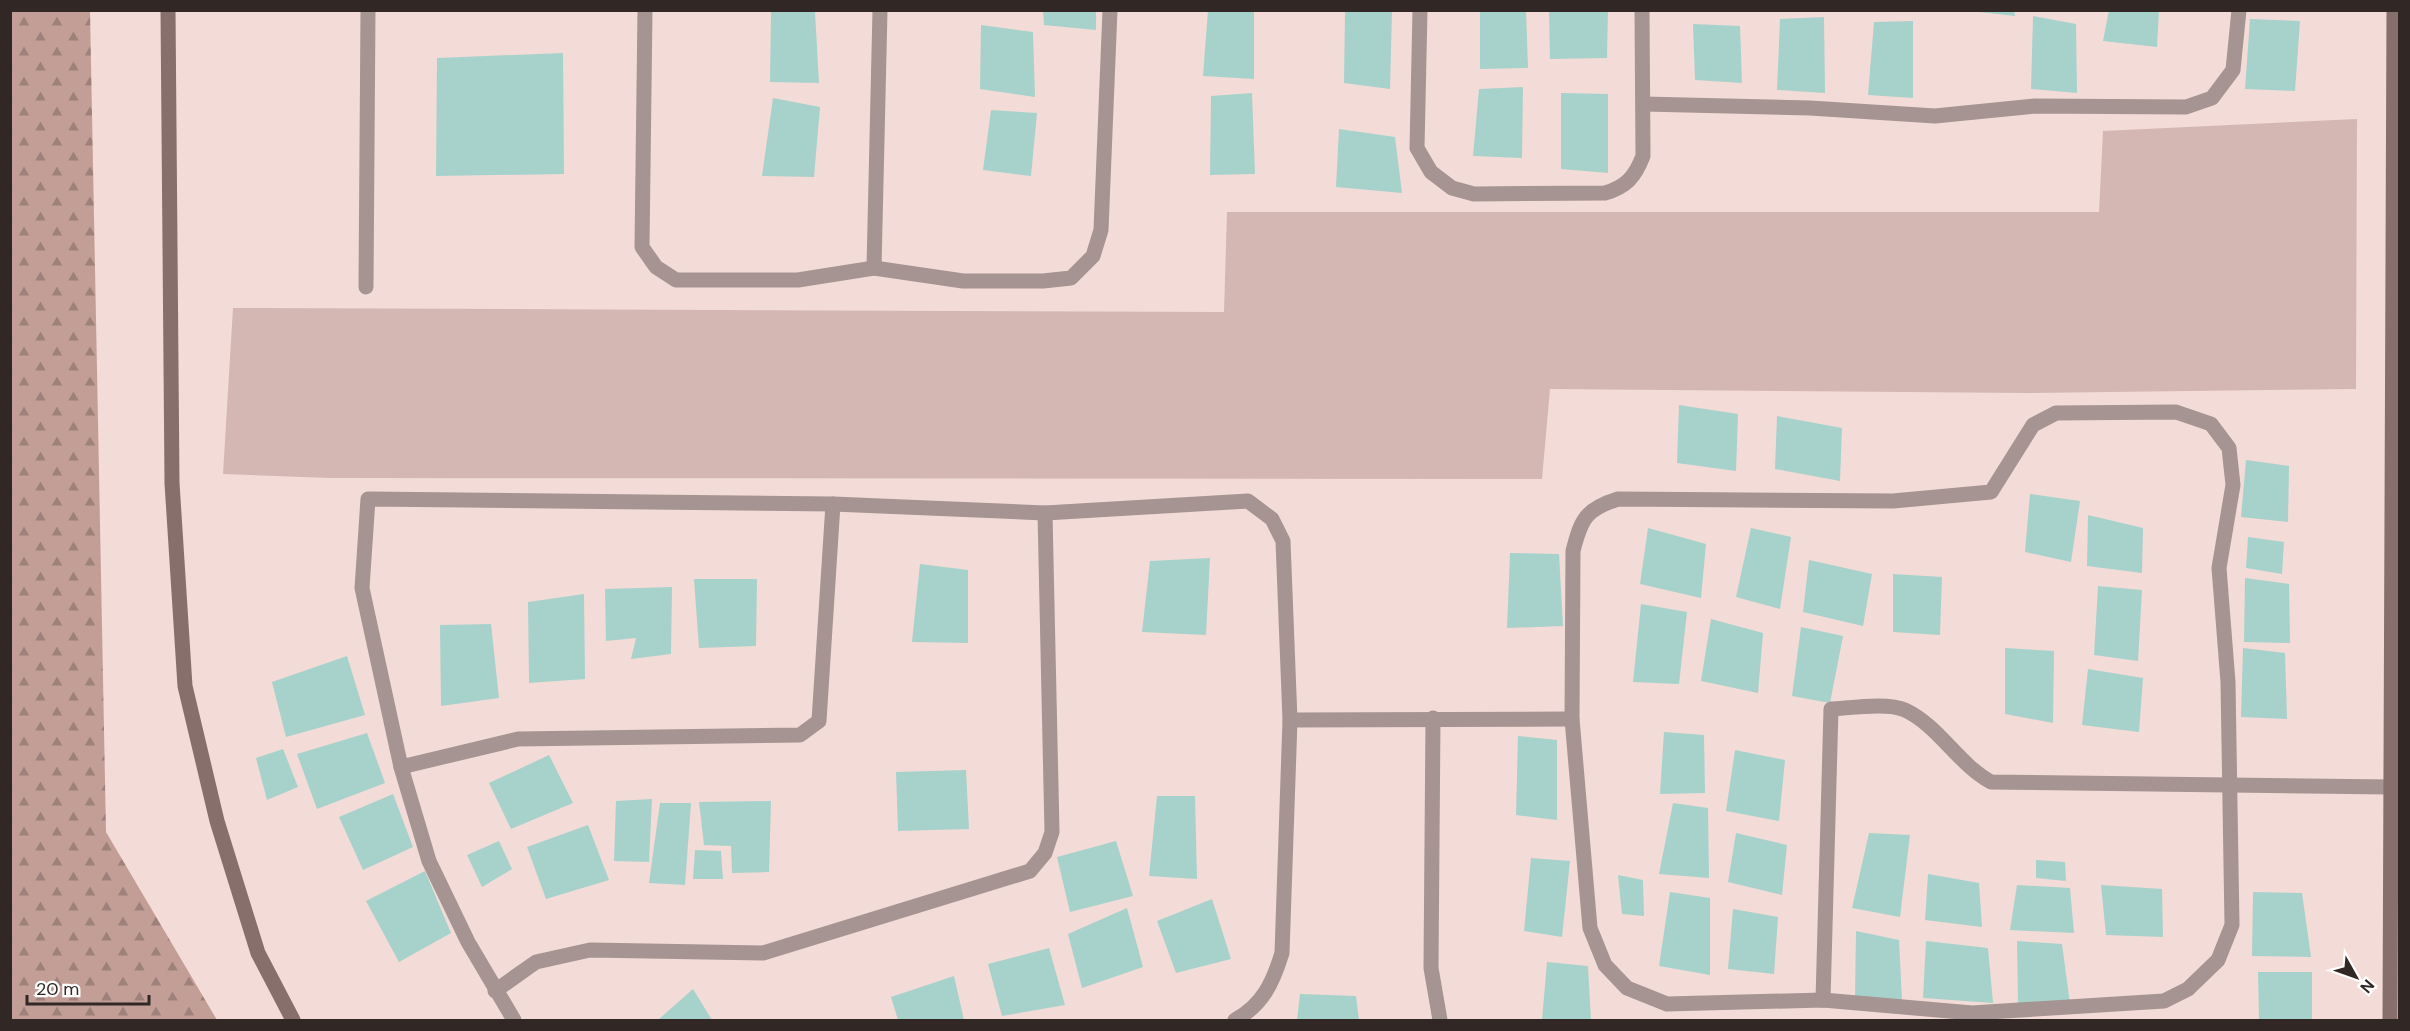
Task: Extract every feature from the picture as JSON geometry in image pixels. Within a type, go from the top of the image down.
[{"type":"street","points":[[168,10],[172,483],[185,686],[217,821],[258,953],[293,1020]]},
{"type":"street","points":[[366,286],[368,10]]},
{"type":"street","points":[[645,10],[642,247],[656,267],[676,280],[798,280],[874,268],[963,281],[1043,282],[1071,278],[1093,256],[1101,230],[1110,10]]},
{"type":"street","points":[[874,268],[880,10]]},
{"type":"street","points":[[1420,10],[1417,148],[1431,172],[1452,188],[1474,195],[1605,193],[1623,188],[1637,172],[1643,156],[1642,10]]},
{"type":"street","points":[[1644,104],[1810,108],[1935,116],[2035,106],[2186,107],[2212,98],[2233,70],[2239,10]]},
{"type":"street","points":[[2390,1020],[2394,10]]},
{"type":"street","points":[[2176,412],[2211,424],[2229,448],[2233,485],[2219,568],[2228,682],[2232,925],[2218,960],[2188,989],[2164,1001],[1972,1013],[1823,1000],[1667,1004],[1627,988],[1605,965],[1590,928],[1572,719],[1573,551],[1580,524],[1596,506],[1618,500],[1893,501],[1991,492],[2033,425],[2056,413],[2176,412]]},
{"type":"street","points":[[514,1020],[468,942],[429,861],[401,766],[362,588],[368,499],[833,504],[1045,513],[1248,501],[1272,519],[1283,541],[1290,720],[1282,953],[1271,986],[1247,1014],[1235,1020]]},
{"type":"street","points":[[401,766],[518,739],[800,735],[819,721],[833,504]]},
{"type":"street","points":[[495,991],[536,962],[590,950],[763,953],[1030,871],[1045,853],[1052,832],[1045,513]]},
{"type":"street","points":[[1823,1000],[1831,710],[1868,706],[1904,709],[1925,724],[1976,774],[1991,782],[2391,787]]},
{"type":"street","points":[[1433,718],[1431,968],[1440,1020]]},
{"type":"street","points":[[1290,720],[1572,719]]},
{"type":"green space","points":[[10,11],[90,11],[106,832],[217,1020],[11,1020]]},
{"type":"shaded area","points":[[2357,119],[2356,389],[2029,393],[1550,389],[1542,479],[331,478],[223,474],[233,308],[1224,312],[1227,212],[2099,212],[2103,131]]},
{"type":"building","points":[[1043,10],[1096,10],[1096,30],[1044,25]]},
{"type":"building","points":[[1208,10],[1254,11],[1254,79],[1203,76]]},
{"type":"building","points":[[1480,10],[1526,10],[1528,68],[1480,69]]},
{"type":"building","points":[[1549,10],[1608,10],[1607,58],[1550,59]]},
{"type":"building","points":[[1979,10],[2014,10],[2015,16],[1979,12]]},
{"type":"building","points":[[2109,10],[2159,10],[2157,47],[2103,41]]},
{"type":"building","points":[[1345,11],[1392,11],[1390,89],[1344,83]]},
{"type":"building","points":[[771,12],[815,12],[819,83],[770,82]]},
{"type":"building","points":[[2033,16],[2076,24],[2077,93],[2031,89]]},
{"type":"building","points":[[1824,17],[1825,93],[1777,90],[1780,19]]},
{"type":"building","points":[[2250,19],[2300,21],[2295,91],[2245,89]]},
{"type":"building","points":[[1913,21],[1913,98],[1868,95],[1874,22]]},
{"type":"building","points":[[1693,24],[1740,26],[1742,83],[1695,80]]},
{"type":"building","points":[[981,25],[1033,32],[1035,97],[980,89]]},
{"type":"building","points":[[563,53],[564,174],[436,176],[437,58]]},
{"type":"building","points":[[1523,87],[1522,158],[1473,156],[1479,89]]},
{"type":"building","points":[[1252,93],[1255,174],[1210,175],[1211,96]]},
{"type":"building","points":[[1561,93],[1608,94],[1608,173],[1561,169]]},
{"type":"building","points":[[773,98],[820,107],[814,177],[762,176]]},
{"type":"building","points":[[991,110],[1037,113],[1031,176],[983,170]]},
{"type":"building","points":[[1339,129],[1395,137],[1402,193],[1336,187]]},
{"type":"building","points":[[1679,405],[1738,414],[1736,471],[1677,463]]},
{"type":"building","points":[[1777,416],[1842,428],[1840,481],[1775,469]]},
{"type":"building","points":[[2246,460],[2289,466],[2288,522],[2241,517]]},
{"type":"building","points":[[2030,494],[2080,501],[2071,562],[2025,552]]},
{"type":"building","points":[[2088,515],[2143,528],[2142,573],[2087,566]]},
{"type":"building","points":[[1648,528],[1706,544],[1701,598],[1640,584]]},
{"type":"building","points":[[1751,528],[1791,537],[1780,609],[1736,597]]},
{"type":"building","points":[[2248,537],[2284,542],[2282,574],[2246,568]]},
{"type":"building","points":[[1510,553],[1559,554],[1563,626],[1507,628]]},
{"type":"building","points":[[1210,558],[1206,635],[1142,632],[1150,561]]},
{"type":"building","points":[[1809,560],[1872,574],[1863,626],[1803,612]]},
{"type":"building","points":[[920,564],[968,570],[968,643],[912,642]]},
{"type":"building","points":[[1893,574],[1942,577],[1940,635],[1893,632]]},
{"type":"building","points":[[2245,578],[2289,584],[2290,643],[2244,642]]},
{"type":"building","points":[[694,579],[757,579],[756,646],[699,648]]},
{"type":"building","points":[[2098,586],[2142,590],[2138,661],[2094,655]]},
{"type":"building","points":[[672,587],[671,654],[631,659],[636,638],[606,641],[605,589]]},
{"type":"building","points":[[584,594],[585,679],[529,683],[528,602]]},
{"type":"building","points":[[1641,604],[1687,612],[1679,684],[1633,682]]},
{"type":"building","points":[[1711,619],[1763,633],[1758,693],[1701,681]]},
{"type":"building","points":[[491,624],[499,698],[441,706],[440,625]]},
{"type":"building","points":[[1801,627],[1843,636],[1830,703],[1792,696]]},
{"type":"building","points":[[2005,648],[2054,651],[2053,723],[2005,714]]},
{"type":"building","points":[[2243,648],[2285,653],[2287,719],[2241,717]]},
{"type":"building","points":[[347,656],[365,715],[286,737],[272,682]]},
{"type":"building","points":[[2088,669],[2143,678],[2139,732],[2082,725]]},
{"type":"building","points":[[1664,732],[1704,735],[1705,793],[1660,794]]},
{"type":"building","points":[[367,733],[385,783],[317,809],[297,754]]},
{"type":"building","points":[[1518,736],[1557,740],[1557,820],[1516,815]]},
{"type":"building","points":[[283,749],[298,787],[267,800],[256,758]]},
{"type":"building","points":[[1735,750],[1785,760],[1779,821],[1726,811]]},
{"type":"building","points":[[549,755],[573,803],[511,829],[489,783]]},
{"type":"building","points":[[966,770],[969,829],[898,831],[896,772]]},
{"type":"building","points":[[393,794],[413,847],[363,870],[339,817]]},
{"type":"building","points":[[1157,796],[1195,796],[1197,879],[1149,876]]},
{"type":"building","points":[[652,799],[649,862],[614,861],[616,801]]},
{"type":"building","points":[[771,801],[769,872],[732,873],[731,846],[704,845],[699,802]]},
{"type":"building","points":[[660,803],[691,803],[685,885],[649,883]]},
{"type":"building","points":[[1673,803],[1708,808],[1709,878],[1659,874]]},
{"type":"building","points":[[588,825],[609,880],[546,899],[527,847]]},
{"type":"building","points":[[1736,833],[1787,845],[1782,895],[1728,882]]},
{"type":"building","points":[[1869,833],[1910,835],[1900,917],[1852,908]]},
{"type":"building","points":[[499,841],[512,869],[482,887],[467,855]]},
{"type":"building","points":[[1116,841],[1133,896],[1070,912],[1057,857]]},
{"type":"building","points":[[695,850],[721,851],[723,879],[693,879]]},
{"type":"building","points":[[1531,858],[1570,861],[1562,937],[1524,931]]},
{"type":"building","points":[[2036,860],[2065,862],[2066,881],[2036,878]]},
{"type":"building","points":[[425,871],[451,933],[399,962],[366,901]]},
{"type":"building","points":[[1928,874],[1979,883],[1982,927],[1925,920]]},
{"type":"building","points":[[1618,875],[1643,880],[1644,916],[1622,914]]},
{"type":"building","points":[[2017,885],[2070,888],[2074,933],[2010,930]]},
{"type":"building","points":[[2101,885],[2162,889],[2163,937],[2106,935]]},
{"type":"building","points":[[1670,892],[1710,898],[1710,975],[1659,966]]},
{"type":"building","points":[[2253,892],[2302,893],[2311,957],[2252,956]]},
{"type":"building","points":[[1212,899],[1231,959],[1176,973],[1157,921]]},
{"type":"building","points":[[1127,908],[1143,967],[1082,988],[1068,934]]},
{"type":"building","points":[[1733,909],[1778,917],[1774,974],[1728,969]]},
{"type":"building","points":[[1856,931],[1899,940],[1902,1000],[1855,996]]},
{"type":"building","points":[[1926,941],[1988,948],[1993,1003],[1923,998]]},
{"type":"building","points":[[2017,941],[2062,944],[2070,1004],[2018,1004]]},
{"type":"building","points":[[1049,948],[1065,1005],[1002,1016],[988,964]]},
{"type":"building","points":[[1547,962],[1588,966],[1591,1020],[1542,1020]]},
{"type":"building","points":[[2258,972],[2312,972],[2312,1020],[2259,1020]]},
{"type":"building","points":[[954,976],[964,1020],[898,1020],[891,997]]},
{"type":"building","points":[[693,989],[712,1020],[658,1020]]},
{"type":"building","points":[[1300,994],[1356,996],[1359,1020],[1297,1020]]}]
